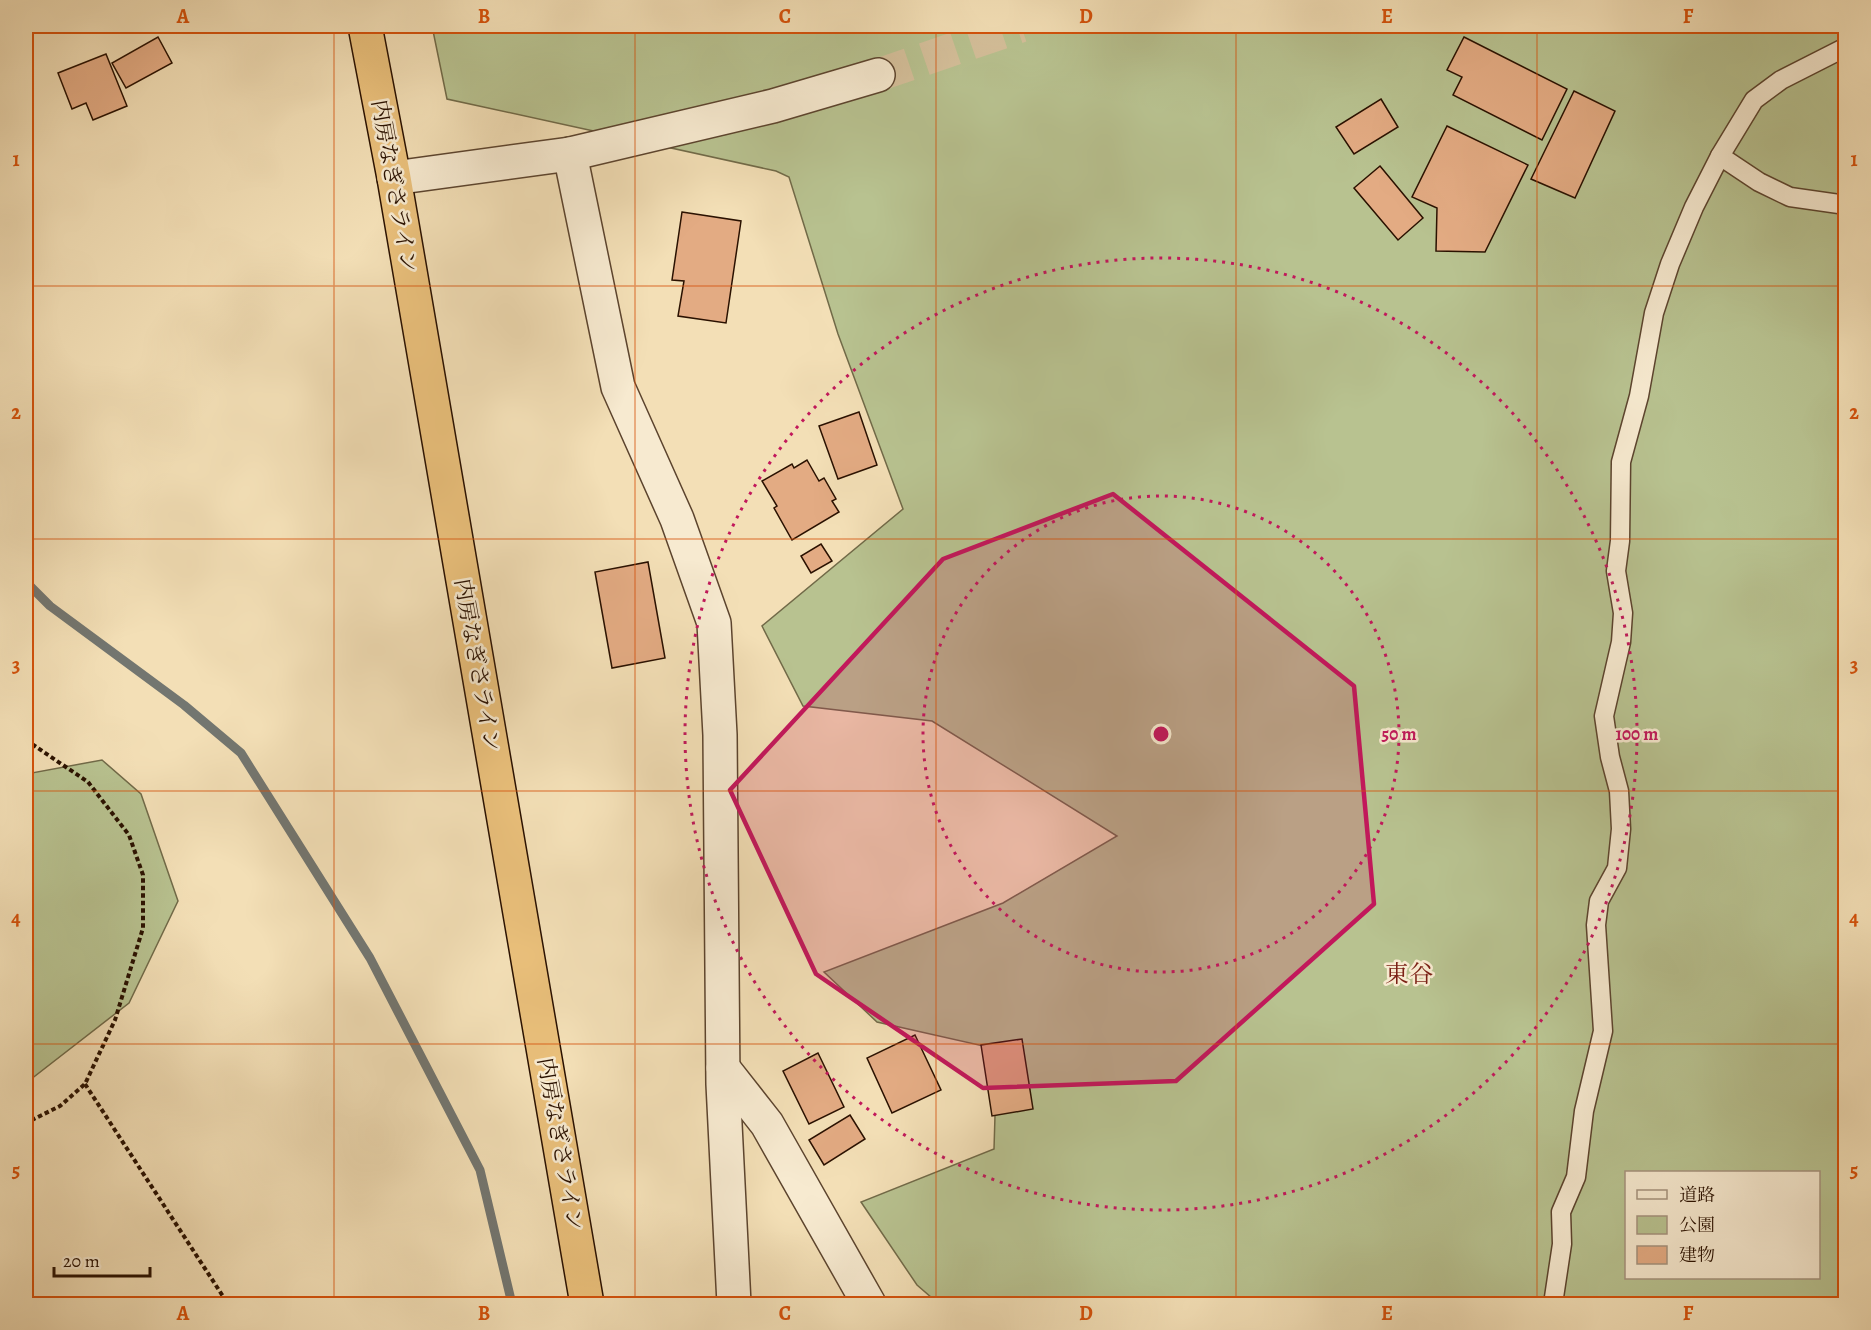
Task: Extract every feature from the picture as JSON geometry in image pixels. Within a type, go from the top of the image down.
[{"type":"highway","name":"内房なぎさライン","points":[[364,26],[394,178],[587,1305]]},
{"type":"street","points":[[394,178],[570,154],[773,106],[878,75]]},
{"type":"street","points":[[570,154],[618,387],[677,519],[714,623],[720,735],[723,1068],[734,1305]]},
{"type":"street","points":[[723,1068],[767,1124],[869,1305]]},
{"type":"lane","points":[[1553,1305],[1563,1244],[1561,1212],[1576,1177],[1584,1111],[1603,1031],[1596,925],[1599,901],[1617,868],[1621,829],[1619,791],[1610,757],[1604,716],[1621,642],[1623,613],[1616,571],[1620,541],[1621,462],[1639,396],[1654,313],[1670,264],[1720,156],[1754,100],[1781,80],[1845,47]]},
{"type":"lane","points":[[1720,156],[1759,182],[1790,197],[1845,205]]},
{"type":"path","points":[[26,740],[88,782],[129,835],[142,875],[143,928],[115,1020],[85,1084],[60,1106],[26,1123]]},
{"type":"path","points":[[85,1084],[228,1305]]},
{"type":"highlighted area","points":[[1113,494],[1354,686],[1374,904],[1176,1081],[983,1088],[816,974],[730,790],[943,559]]},
{"type":"green space","points":[[432,26],[1845,26],[1845,1304],[939,1304],[917,1285],[861,1202],[994,1149],[997,1049],[877,1022],[824,972],[1003,903],[1117,836],[932,721],[803,706],[762,626],[903,509],[838,334],[789,177],[776,171],[447,99]]},
{"type":"green space","points":[[102,760],[141,794],[178,901],[129,1003],[26,1083],[26,774]]},
{"type":"building","points":[[158,37],[172,63],[126,88],[112,63]]},
{"type":"building","points":[[1464,37],[1567,89],[1542,140],[1453,95],[1462,77],[1447,70]]},
{"type":"building","points":[[106,54],[127,106],[93,120],[86,103],[72,109],[58,73]]},
{"type":"building","points":[[1574,91],[1615,111],[1575,198],[1531,179]]},
{"type":"building","points":[[1381,99],[1398,127],[1354,154],[1336,127]]},
{"type":"building","points":[[1447,126],[1528,165],[1485,252],[1436,251],[1437,208],[1412,197]]},
{"type":"building","points":[[1380,166],[1423,218],[1398,240],[1354,188]]},
{"type":"building","points":[[682,212],[741,221],[726,323],[678,316],[684,281],[672,280]]},
{"type":"building","points":[[859,412],[877,465],[838,479],[819,426]]},
{"type":"building","points":[[807,460],[819,481],[824,478],[836,499],[832,501],[839,512],[792,540],[774,508],[777,506],[762,481],[792,464],[794,468]]},
{"type":"building","points":[[821,544],[832,561],[811,573],[801,556]]},
{"type":"building","points":[[648,562],[665,658],[612,668],[595,572]]},
{"type":"building","points":[[915,1035],[941,1090],[892,1113],[867,1058]]},
{"type":"building","points":[[1022,1039],[1033,1109],[992,1116],[981,1045]]},
{"type":"building","points":[[818,1053],[844,1107],[809,1124],[783,1071]]},
{"type":"building","points":[[850,1115],[865,1139],[824,1165],[809,1140]]},
{"type":"waterway","points":[[26,582],[50,606],[184,705],[241,753],[370,958],[480,1170],[512,1304]]},
{"type":"tunnel","points":[[878,75],[1021,26]]},
{"type":"district","name":"東谷","points":[[1409,974]]}]
